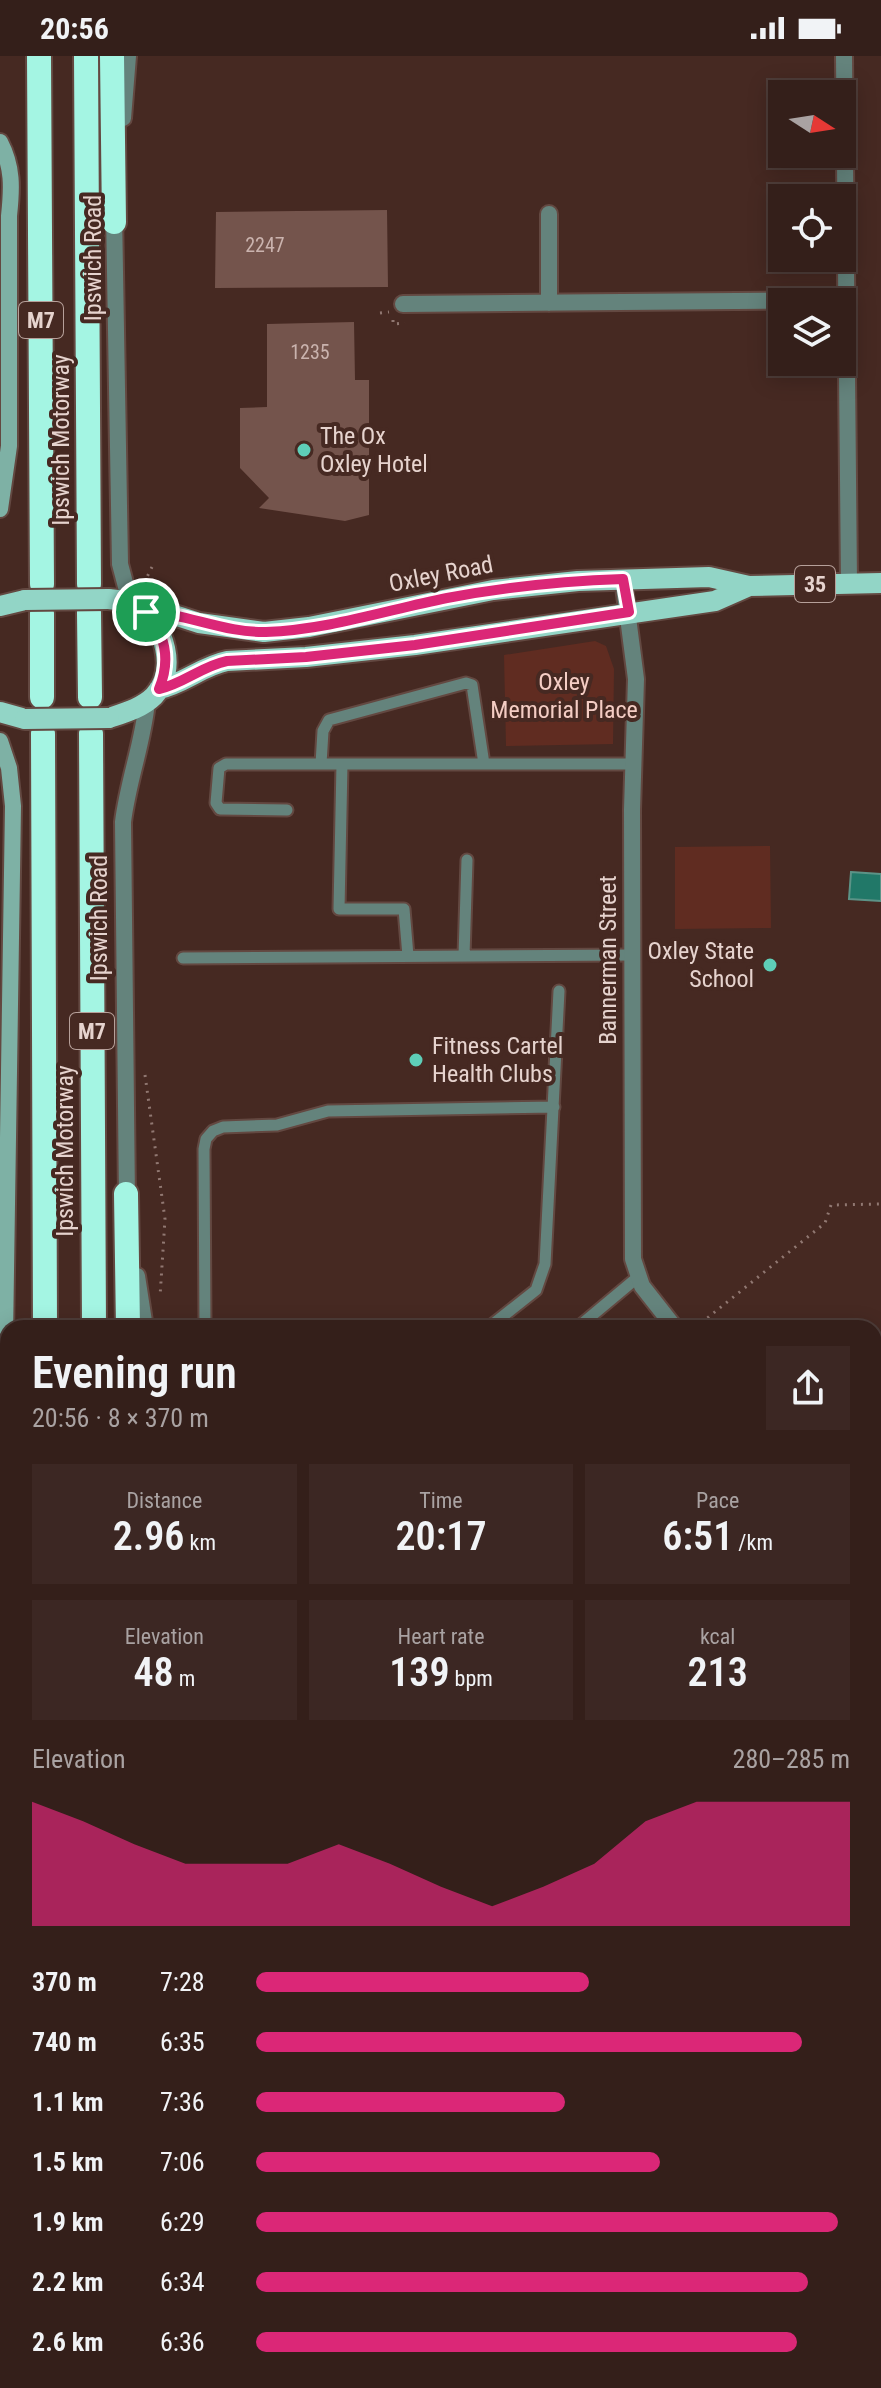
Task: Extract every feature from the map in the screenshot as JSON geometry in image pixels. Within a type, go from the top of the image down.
[{"type":"highway","name":"Ipswich Motorway","points":[[39,56],[37,599],[42,697]]},
{"type":"highway","name":"Ipswich Motorway","points":[[86,56],[96,599],[90,697]]},
{"type":"highway","points":[[112,56],[114,222]]},
{"type":"highway","name":"Ipswich Motorway","points":[[34,726],[45,1320]]},
{"type":"highway","name":"Ipswich Motorway","points":[[94,1320],[100,726]]},
{"type":"highway","points":[[126,1194],[128,1320]]},
{"type":"main road","points":[[0,142],[11,171],[9,446],[0,509]]},
{"type":"main road","points":[[0,172],[9,216]]},
{"type":"main road","name":"Oxley Road","points":[[138,607],[223,627],[264,632],[309,627],[493,590],[623,579],[709,577],[749,586],[881,583]]},
{"type":"main road","name":"Oxley Road","points":[[153,696],[214,664],[227,661],[306,657],[415,645],[715,601],[749,586]]},
{"type":"main road","name":"35","points":[[0,606],[37,599],[96,599],[138,607]]},
{"type":"main road","points":[[138,607],[157,625],[166,650],[153,696]]},
{"type":"main road","name":"35","points":[[0,712],[34,726],[100,726],[153,696]]},
{"type":"main road","points":[[0,741],[9,768],[13,806],[3,1320]]},
{"type":"street","name":"Ipswich Road","points":[[128,56],[114,222],[120,564],[138,607]]},
{"type":"street","points":[[844,56],[846,288]]},
{"type":"street","points":[[549,214],[549,303]]},
{"type":"street","points":[[403,304],[768,301]]},
{"type":"street","points":[[847,376],[849,584]]},
{"type":"street","name":"Bannerman Street","points":[[623,579],[636,679],[632,955],[633,1248],[638,1277],[668,1320]]},
{"type":"street","name":"Ipswich Road","points":[[144,1320],[126,1194],[123,822],[134,760],[153,696]]},
{"type":"lane","points":[[321,764],[323,731],[329,720],[466,683],[472,685],[484,764]]},
{"type":"lane","points":[[287,810],[220,809],[216,803],[219,768],[226,764],[634,764]]},
{"type":"lane","points":[[342,764],[339,909],[404,909],[408,956]]},
{"type":"lane","points":[[464,956],[467,860]]},
{"type":"lane","points":[[183,958],[632,955]]},
{"type":"lane","points":[[498,1320],[536,1290],[545,1264],[559,991]]},
{"type":"lane","points":[[205,1320],[204,1149],[206,1139],[213,1131],[223,1127],[277,1125],[328,1111],[554,1107]]},
{"type":"lane","points":[[587,1320],[638,1277]]},
{"type":"path","points":[[144,583],[152,567]]},
{"type":"path","points":[[144,1063],[165,1219],[160,1301]]},
{"type":"path","points":[[705,1320],[825,1223],[831,1205],[881,1204]]},
{"type":"green space","name":"Oxley Memorial Place","points":[[595,641],[606,646],[614,669],[613,744],[506,746],[504,655]]},
{"type":"green space","points":[[770,846],[771,928],[675,929],[675,847]]},
{"type":"water","points":[[851,872],[881,874],[881,901],[849,899]]},
{"type":"building","points":[[387,210],[388,287],[215,288],[216,212]]},
{"type":"building","points":[[354,322],[355,380],[369,380],[369,515],[345,521],[259,508],[269,498],[240,468],[240,408],[267,407],[267,324]]},
{"type":"place","name":"The Ox Oxley Hotel","points":[[304,450]]},
{"type":"place","name":"Oxley State School","points":[[770,965]]},
{"type":"place","name":"Fitness Cartel Health Clubs","points":[[416,1060]]},
{"type":"route","points":[[623,579],[629,612],[415,645],[306,657],[227,661],[201,670],[171,687],[159,689],[164,679],[166,650],[157,625],[146,612],[168,613],[199,623],[264,632],[309,627],[493,590],[623,579]]}]
